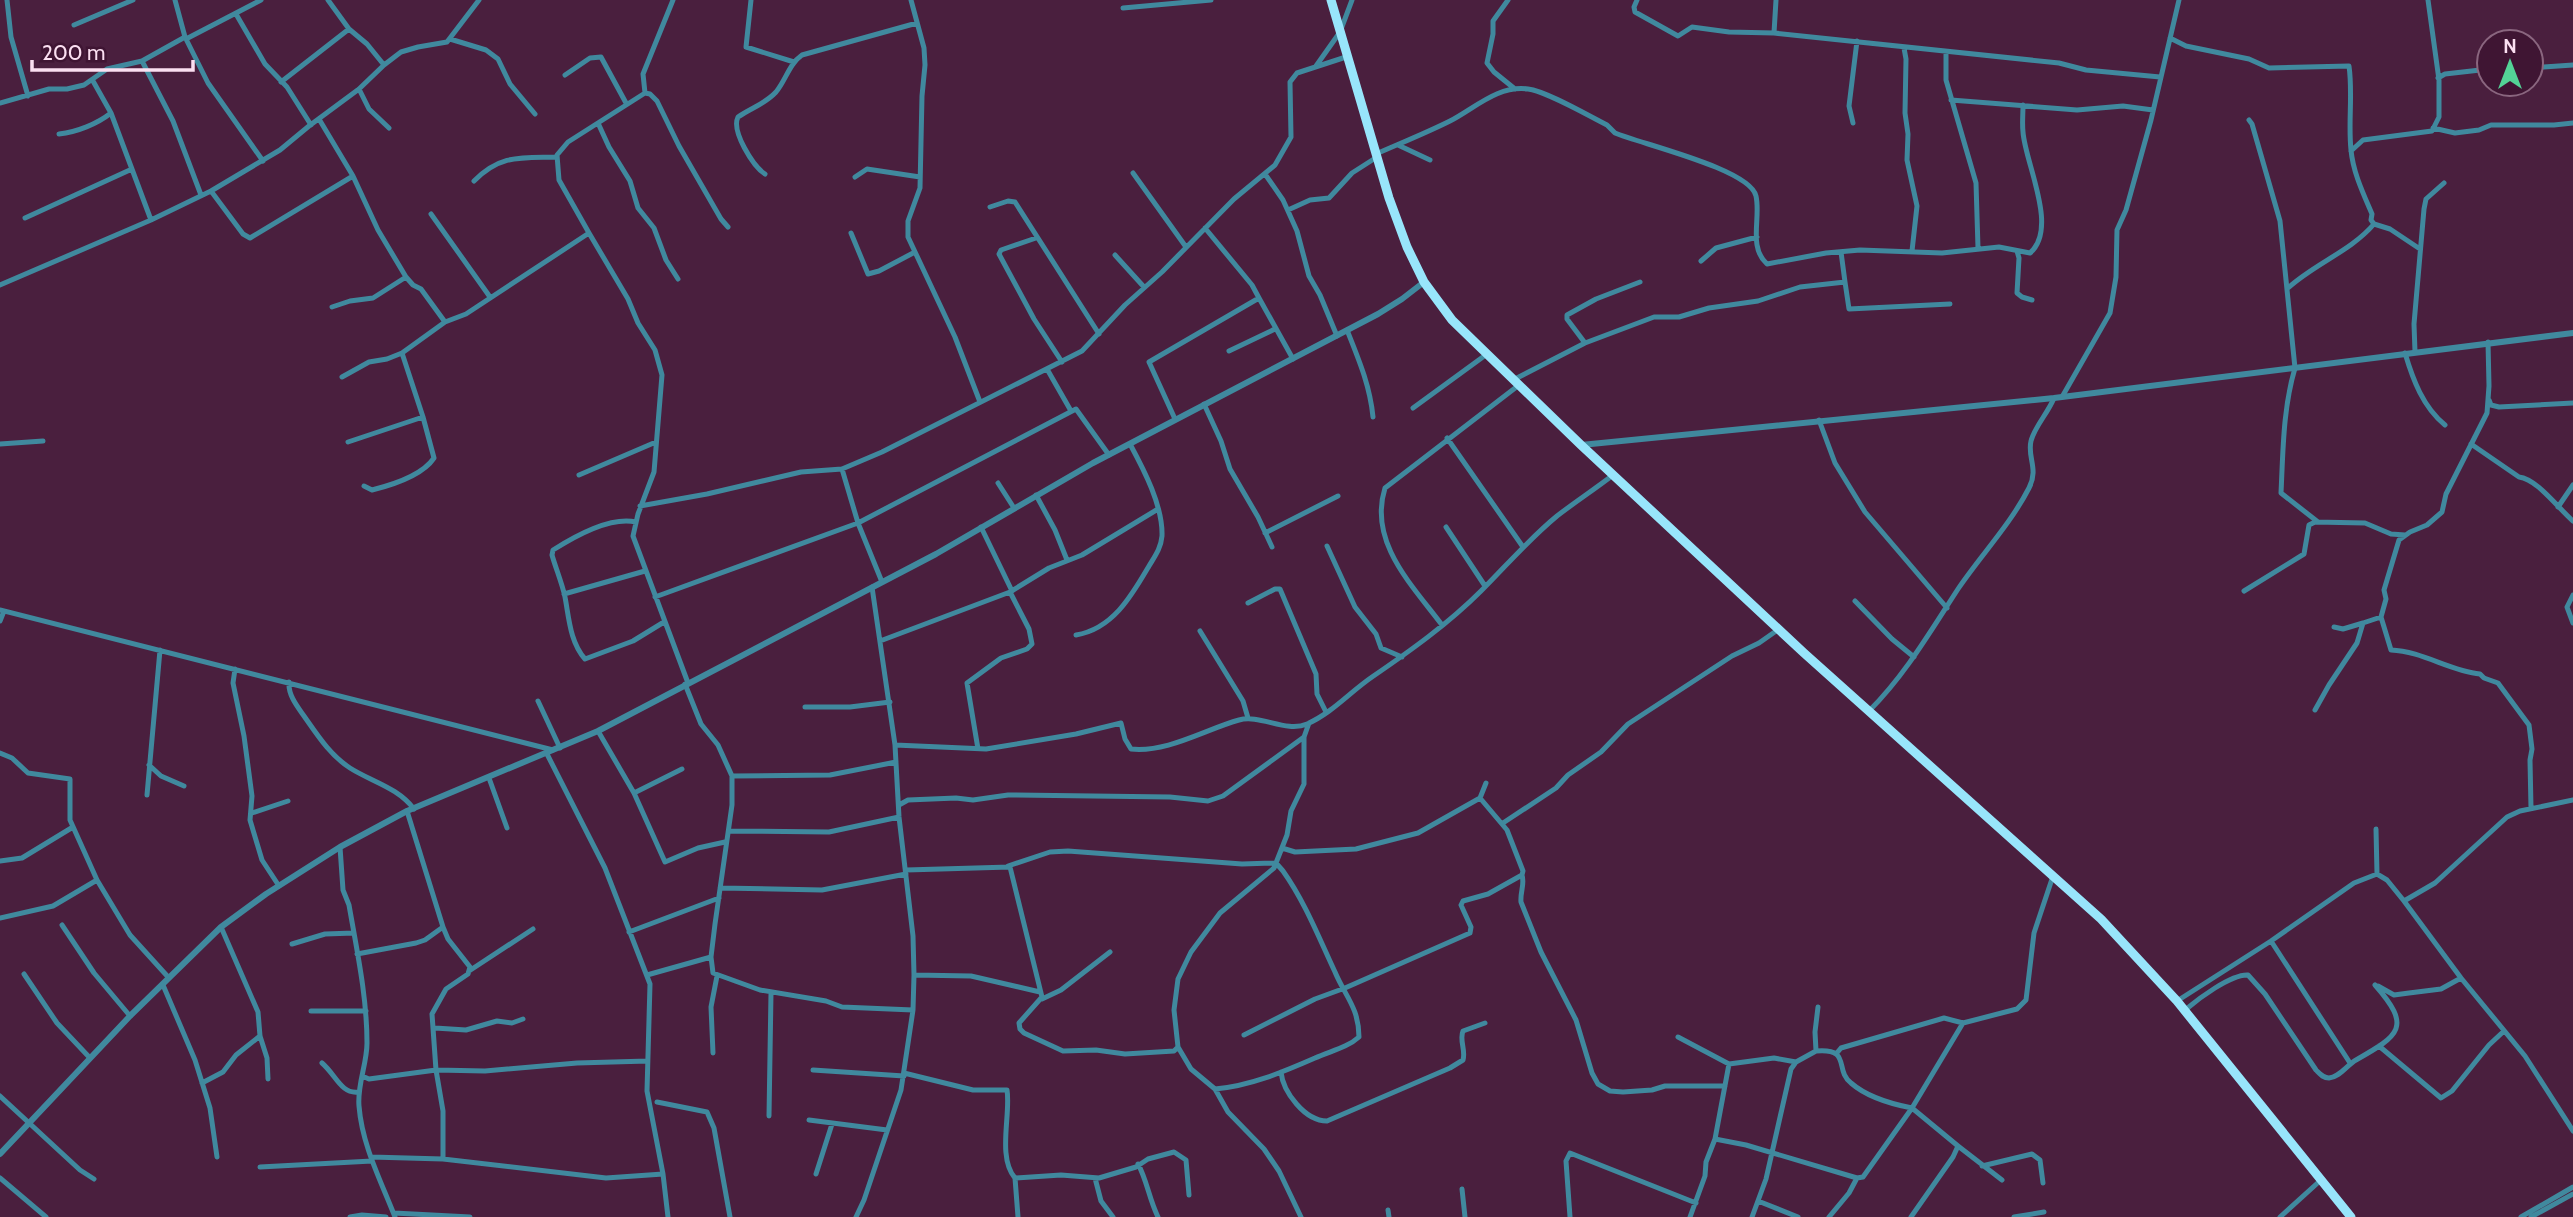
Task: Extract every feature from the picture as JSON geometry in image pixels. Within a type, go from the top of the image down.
[{"type":"highway","points":[[1331,0],[1346,57],[1407,247],[1424,282],[1452,320],[1581,445],[1779,629],[2101,919],[2184,1010],[2351,1217]]},
{"type":"street","points":[[7,0],[11,37],[28,96]]},
{"type":"street","points":[[75,25],[133,0]]},
{"type":"street","points":[[175,0],[186,38],[208,83],[263,161]]},
{"type":"street","points":[[0,103],[49,89],[67,89],[93,81],[107,69],[142,61],[236,14],[251,2],[261,0]]},
{"type":"street","points":[[328,0],[349,29],[367,44],[384,65]]},
{"type":"street","points":[[0,285],[151,220],[211,191],[263,161],[359,89],[384,65],[407,50],[438,45],[450,39],[479,0]]},
{"type":"street","points":[[645,93],[643,74],[673,0]]},
{"type":"street","points":[[751,0],[746,47],[794,62]]},
{"type":"street","points":[[911,0],[925,65],[920,188],[908,221],[908,237],[956,337],[980,402]]},
{"type":"street","points":[[1123,8],[1212,0]]},
{"type":"street","points":[[1316,66],[1340,32],[1352,0]]},
{"type":"street","points":[[1508,0],[1493,21],[1487,63],[1515,89]]},
{"type":"street","points":[[1637,0],[1635,12],[1678,36],[1692,27],[1729,32],[1774,33],[2059,63],[2086,69],[2161,77]]},
{"type":"street","points":[[1774,33],[1776,0]]},
{"type":"street","points":[[2063,397],[2110,313],[2116,276],[2117,230],[2126,210],[2153,110],[2179,0]]},
{"type":"street","points":[[2351,151],[2363,140],[2432,131],[2439,117],[2438,78],[2428,0]]},
{"type":"street","points":[[236,14],[265,64],[311,125]]},
{"type":"street","points":[[765,174],[755,166],[735,122],[738,117],[774,94],[794,62],[802,55],[917,23]]},
{"type":"street","points":[[281,82],[349,29]]},
{"type":"street","points":[[2170,38],[2186,46],[2249,59],[2269,68],[2350,66],[2351,151],[2355,171],[2374,224]]},
{"type":"street","points":[[450,39],[486,50],[498,59],[510,84],[535,114]]},
{"type":"street","points":[[1853,124],[1849,106],[1857,41]]},
{"type":"street","points":[[1904,48],[1907,160],[1917,206],[1912,251]]},
{"type":"street","points":[[1946,52],[1945,75],[1976,183],[1978,248]]},
{"type":"street","points":[[640,506],[707,494],[801,471],[842,469],[882,452],[1082,351],[1234,199],[1275,165],[1291,137],[1291,79],[1297,73],[1346,57]]},
{"type":"street","points":[[565,75],[590,58],[601,58],[626,103]]},
{"type":"street","points":[[142,61],[173,121],[201,195]]},
{"type":"street","points":[[2545,67],[2573,65]]},
{"type":"street","points":[[2438,78],[2445,74],[2475,71]]},
{"type":"street","points":[[93,81],[111,113],[151,220]]},
{"type":"street","points":[[359,89],[369,108],[389,128]]},
{"type":"street","points":[[1288,210],[1310,200],[1329,198],[1352,173],[1377,156],[1452,120],[1466,109],[1497,93],[1531,89],[1584,113],[1625,137],[1686,156],[1735,176],[1749,186],[1756,195],[1759,253],[1767,264],[1841,252],[1953,252],[2004,247],[2018,254],[2025,253],[2034,250],[2041,229],[2041,218],[2037,188],[2023,134],[2023,105]]},
{"type":"street","points":[[728,227],[650,94],[645,93],[626,103],[568,142],[556,157],[559,180],[628,299],[661,367],[662,386],[654,472],[640,506],[633,536],[701,724],[718,745],[732,776],[729,831],[725,842],[712,957],[713,973],[771,993],[827,1001],[842,1007],[913,1010]]},
{"type":"street","points":[[1951,100],[2080,110],[2116,106],[2153,110]]},
{"type":"street","points":[[59,134],[70,133],[102,120],[111,113]]},
{"type":"street","points":[[319,119],[353,176],[378,230],[406,276],[413,285],[421,289],[445,322]]},
{"type":"street","points":[[2249,120],[2280,221],[2295,368],[2285,425],[2281,494],[2318,522]]},
{"type":"street","points":[[598,123],[630,181],[638,208],[654,228],[666,260],[678,279]]},
{"type":"street","points":[[2433,128],[2455,134],[2491,125],[2573,123]]},
{"type":"street","points":[[1398,145],[1430,160]]},
{"type":"street","points":[[474,181],[502,160],[556,157]]},
{"type":"street","points":[[25,218],[132,169]]},
{"type":"street","points":[[855,177],[865,169],[920,177]]},
{"type":"street","points":[[1133,173],[1186,247]]},
{"type":"street","points":[[1265,174],[1288,210],[1297,231],[1309,276],[1337,336]]},
{"type":"street","points":[[211,191],[243,234],[250,238],[353,176]]},
{"type":"street","points":[[2415,352],[2414,324],[2426,199],[2444,183]]},
{"type":"street","points":[[990,207],[1008,201],[1015,202],[1099,334]]},
{"type":"street","points":[[430,214],[490,297]]},
{"type":"street","points":[[2288,288],[2302,274],[2361,237],[2374,224]]},
{"type":"street","points":[[2374,224],[2390,229],[2420,249]]},
{"type":"street","points":[[1205,228],[1252,285],[1293,359]]},
{"type":"street","points":[[342,377],[369,362],[401,353],[445,322],[466,314],[589,233]]},
{"type":"street","points":[[851,233],[868,274],[915,252]]},
{"type":"street","points":[[1701,261],[1716,248],[1757,237]]},
{"type":"street","points":[[1036,238],[1001,250],[999,254],[1034,319],[1062,362]]},
{"type":"street","points":[[1841,252],[1849,309],[1950,304]]},
{"type":"street","points":[[1115,254],[1144,287]]},
{"type":"street","points":[[2018,254],[2017,293],[2022,298],[2032,300]]},
{"type":"street","points":[[332,307],[373,298],[406,276]]},
{"type":"street","points":[[0,1154],[130,1016],[221,927],[340,847],[410,810],[597,731],[882,582],[1175,419],[1337,336],[1402,299],[1424,282]]},
{"type":"street","points":[[1585,343],[1567,319],[1567,315],[1596,299],[1640,282]]},
{"type":"street","points":[[1442,625],[1388,548],[1382,533],[1381,511],[1385,488],[1516,383],[1585,343],[1654,317],[1679,317],[1709,308],[1758,301],[1800,287],[1844,282]]},
{"type":"street","points":[[1175,419],[1149,362],[1259,298]]},
{"type":"street","points":[[1229,351],[1275,329]]},
{"type":"street","points":[[1348,330],[1371,395],[1373,418]]},
{"type":"street","points":[[1581,445],[2063,397],[2573,333]]},
{"type":"street","points":[[2488,342],[2487,413],[2446,494],[2442,512],[2427,525],[2399,540],[2386,581],[2385,608],[2381,617],[2391,650],[2403,650],[2468,673],[2480,674],[2483,678],[2498,683],[2505,690],[2529,725],[2532,737],[2531,808]]},
{"type":"street","points":[[364,485],[368,489],[376,489],[414,474],[433,461],[434,454],[401,353]]},
{"type":"street","points":[[2405,353],[2413,379],[2427,407],[2445,425]]},
{"type":"street","points":[[1413,408],[1487,354]]},
{"type":"street","points":[[1047,369],[1071,411]]},
{"type":"street","points":[[1869,711],[1889,691],[1914,657],[2029,488],[2034,469],[2031,442],[2054,398]]},
{"type":"street","points":[[2488,399],[2491,405],[2499,407],[2573,403]]},
{"type":"street","points":[[1204,404],[1222,441],[1230,469],[1272,547]]},
{"type":"street","points":[[655,597],[858,523],[1076,409],[1110,455]]},
{"type":"street","points":[[348,442],[423,417]]},
{"type":"street","points":[[1819,420],[1835,463],[1865,512],[1947,608]]},
{"type":"street","points":[[1447,438],[1523,547]]},
{"type":"street","points":[[0,444],[43,442]]},
{"type":"street","points":[[579,475],[656,442]]},
{"type":"street","points":[[1076,635],[1086,634],[1125,606],[1160,546],[1161,527],[1157,509],[1130,444]]},
{"type":"street","points":[[2471,444],[2519,477],[2528,478],[2535,483],[2573,521]]},
{"type":"street","points":[[842,469],[858,523],[882,582]]},
{"type":"street","points":[[895,745],[978,749],[1076,734],[1121,723],[1128,746],[1131,749],[1143,749],[1182,741],[1248,718],[1298,725],[1308,723],[1349,697],[1370,678],[1442,625],[1557,517],[1613,475]]},
{"type":"street","points":[[999,483],[1014,508]]},
{"type":"street","points":[[2558,508],[2573,485]]},
{"type":"street","points":[[1036,495],[1067,560]]},
{"type":"street","points":[[1265,533],[1338,496]]},
{"type":"street","points":[[880,641],[1011,591],[1067,560],[1082,555],[1157,509]]},
{"type":"street","points":[[636,522],[617,521],[553,550],[572,635],[578,651],[585,659],[633,641],[664,622]]},
{"type":"street","points":[[2244,592],[2304,554],[2309,526],[2318,522],[2365,523],[2391,534],[2405,535]]},
{"type":"street","points":[[978,749],[967,683],[1001,658],[1027,649],[1032,644],[1029,629],[981,527]]},
{"type":"street","points":[[1446,527],[1485,586]]},
{"type":"street","points":[[1327,546],[1355,607],[1376,634],[1381,648],[1402,657]]},
{"type":"street","points":[[564,594],[645,571]]},
{"type":"street","points":[[856,1217],[904,1075],[913,1010],[914,975],[895,745],[872,587]]},
{"type":"street","points":[[1248,603],[1280,589],[1316,674],[1317,694],[1326,712]]},
{"type":"street","points":[[2573,595],[2567,607],[2573,624]]},
{"type":"street","points":[[1855,601],[1914,657]]},
{"type":"street","points":[[0,621],[2,611],[558,749]]},
{"type":"street","points":[[2334,627],[2343,629],[2381,617]]},
{"type":"street","points":[[2315,710],[2357,643],[2363,623]]},
{"type":"street","points":[[1503,823],[1556,788],[1568,775],[1601,752],[1628,724],[1732,656],[1759,643],[1779,629]]},
{"type":"street","points":[[1200,631],[1242,701],[1248,718]]},
{"type":"street","points":[[147,795],[160,650]]},
{"type":"street","points":[[235,669],[233,682],[244,736],[252,813],[250,820],[262,860],[279,886]]},
{"type":"street","points":[[289,682],[290,692],[299,708],[331,754],[352,769],[393,789],[410,810],[443,927],[448,939],[470,967],[469,971]]},
{"type":"street","points":[[538,701],[558,749]]},
{"type":"street","points":[[806,707],[850,707],[890,702]]},
{"type":"street","points":[[1301,1217],[1279,1171],[1264,1149],[1228,1112],[1215,1089],[1191,1069],[1178,1047],[1174,1024],[1178,979],[1191,952],[1224,909],[1269,873],[1276,863],[1292,811],[1304,784],[1304,737],[1308,723]]},
{"type":"street","points":[[597,731],[634,793],[665,862],[698,848],[725,842]]},
{"type":"street","points":[[899,805],[908,800],[973,800],[1008,795],[1170,797],[1208,802],[1223,796],[1304,737]]},
{"type":"street","points":[[0,753],[12,758],[28,773],[69,777],[72,827],[97,880],[130,935],[169,978]]},
{"type":"street","points":[[547,754],[605,868],[650,984],[647,1091],[663,1174],[668,1217]]},
{"type":"street","points":[[732,776],[830,775],[896,762]]},
{"type":"street","points":[[149,765],[161,776],[184,786]]},
{"type":"street","points":[[634,793],[682,769]]},
{"type":"street","points":[[489,778],[507,828]]},
{"type":"street","points":[[1282,848],[1295,852],[1356,849],[1397,839],[1433,826],[1480,798],[1486,783]]},
{"type":"street","points":[[898,794],[908,800]]},
{"type":"street","points":[[1480,798],[1503,823],[1520,857],[1524,882],[1520,893],[1521,902],[1541,952],[1576,1020],[1598,1084],[1610,1091],[1623,1092],[1652,1090],[1665,1086],[1725,1086]]},
{"type":"street","points":[[2404,901],[2435,883],[2507,817],[2531,808],[2573,800]]},
{"type":"street","points":[[252,813],[288,801]]},
{"type":"street","points":[[729,831],[803,834],[829,832],[899,817]]},
{"type":"street","points":[[0,861],[22,858],[72,827]]},
{"type":"street","points":[[2376,830],[2377,873]]},
{"type":"street","points":[[340,847],[343,890],[349,905],[366,1011],[367,1050],[358,1093],[360,1118],[372,1159],[395,1215],[470,1217]]},
{"type":"street","points":[[720,888],[822,890],[906,872],[1008,866],[1050,852],[1068,851],[1242,864],[1276,863]]},
{"type":"street","points":[[1215,1089],[1259,1080],[1350,1045],[1359,1037],[1357,1018],[1345,988],[1335,974],[1294,888],[1276,863]]},
{"type":"street","points":[[1008,866],[1013,876],[1041,996]]},
{"type":"street","points":[[2377,873],[2387,880],[2404,901],[2461,978],[2525,1056],[2573,1131]]},
{"type":"street","points":[[2177,1002],[2272,942],[2354,883],[2377,873]]},
{"type":"street","points":[[1244,1035],[1315,999],[1465,936],[1470,933],[1471,927],[1461,905],[1463,901],[1488,894],[1522,875]]},
{"type":"street","points":[[1836,1054],[1840,1048],[1944,1018],[1963,1023],[2023,1006],[2034,933],[2053,876]]},
{"type":"street","points":[[0,918],[53,906],[97,880]]},
{"type":"street","points":[[629,932],[719,898]]},
{"type":"street","points":[[62,925],[94,973],[130,1016]]},
{"type":"street","points":[[221,927],[258,1012],[260,1036],[267,1058],[268,1079]]},
{"type":"street","points":[[357,954],[416,943],[443,927]]},
{"type":"street","points":[[443,1159],[443,1111],[436,1070],[432,1014],[442,995],[469,971],[533,929]]},
{"type":"street","points":[[292,944],[325,934],[354,933]]},
{"type":"street","points":[[2272,942],[2350,1063]]},
{"type":"street","points":[[914,975],[971,976],[1041,996],[1061,990],[1110,952]]},
{"type":"street","points":[[647,975],[712,957]]},
{"type":"street","points":[[24,974],[57,1023],[90,1058]]},
{"type":"street","points":[[2184,1010],[2230,980],[2241,974],[2248,975],[2319,1073],[2325,1078],[2334,1077],[2350,1063],[2379,1046],[2396,1030],[2397,1014],[2375,985],[2394,995],[2441,989],[2461,978]]},
{"type":"street","points":[[713,1053],[711,1007],[717,976]]},
{"type":"street","points":[[163,985],[184,1029],[210,1108],[217,1157]]},
{"type":"street","points":[[769,1116],[771,993]]},
{"type":"street","points":[[1041,996],[1021,1020],[1020,1028],[1027,1035],[1054,1048],[1063,1051],[1096,1050],[1125,1054],[1172,1051],[1178,1047]]},
{"type":"street","points":[[1816,1051],[1818,1007]]},
{"type":"street","points":[[311,1011],[366,1011]]},
{"type":"street","points":[[435,1028],[466,1030],[497,1021],[512,1023],[523,1019]]},
{"type":"street","points":[[1281,1072],[1282,1084],[1307,1114],[1327,1121],[1457,1064],[1463,1060],[1465,1054],[1461,1038],[1463,1031],[1485,1023]]},
{"type":"street","points":[[1715,1139],[1746,1145],[1857,1178],[1863,1177],[1912,1108],[1963,1023]]},
{"type":"street","points":[[2379,1046],[2441,1098],[2452,1091],[2489,1045],[2504,1031]]},
{"type":"street","points":[[202,1083],[223,1072],[236,1055],[260,1036]]},
{"type":"street","points":[[1678,1037],[1729,1064],[1773,1058],[1796,1062]]},
{"type":"street","points":[[1752,1217],[1772,1154],[1787,1082],[1796,1062],[1816,1051],[1830,1049],[1836,1054],[1850,1083],[1883,1100],[1912,1108],[2002,1180]]},
{"type":"street","points":[[362,1076],[369,1079],[436,1070],[485,1071],[577,1063],[648,1061]]},
{"type":"street","points":[[322,1063],[334,1073],[345,1090],[358,1093]]},
{"type":"street","points":[[1690,1217],[1715,1139],[1729,1064]]},
{"type":"street","points":[[813,1070],[904,1075],[973,1090],[1007,1090],[1006,1141],[1011,1171],[1016,1178],[1018,1217]]},
{"type":"street","points":[[0,1096],[80,1170],[94,1179]]},
{"type":"street","points":[[657,1102],[707,1112],[714,1128],[730,1217]]},
{"type":"street","points":[[810,1120],[887,1130]]},
{"type":"street","points":[[816,1174],[832,1124]]},
{"type":"street","points":[[1911,1217],[1958,1146]]},
{"type":"street","points":[[1016,1178],[1060,1175],[1095,1178],[1136,1167],[1169,1152],[1186,1160],[1189,1195]]},
{"type":"street","points":[[1570,1217],[1566,1161],[1570,1153],[1696,1203]]},
{"type":"street","points":[[1982,1166],[2032,1154],[2040,1160],[2043,1183]]},
{"type":"street","points":[[260,1167],[372,1159],[443,1159],[606,1178],[663,1174]]},
{"type":"street","points":[[1138,1164],[1145,1176],[1149,1198],[1157,1217]]},
{"type":"street","points":[[0,1178],[46,1217]]},
{"type":"street","points":[[1095,1178],[1101,1201],[1113,1217]]},
{"type":"street","points":[[1829,1217],[1849,1193],[1857,1178]]},
{"type":"street","points":[[2280,1217],[2322,1179]]},
{"type":"street","points":[[2521,1217],[2573,1187]]},
{"type":"street","points":[[1462,1189],[1465,1217]]},
{"type":"street","points":[[2531,1217],[2573,1194]]},
{"type":"street","points":[[1758,1200],[1798,1217]]},
{"type":"street","points":[[2014,1217],[2044,1212]]},
{"type":"street","points":[[349,1217],[386,1217]]}]
